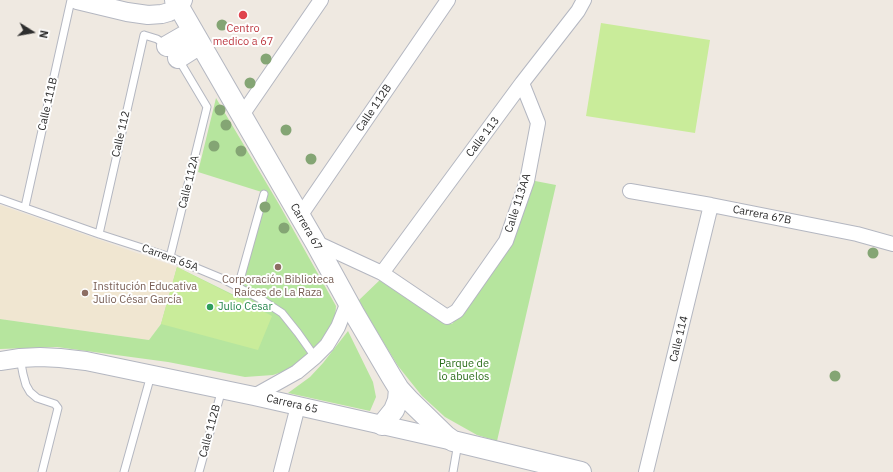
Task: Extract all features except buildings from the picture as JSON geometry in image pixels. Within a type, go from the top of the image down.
[{"type":"main road","name":"Carrera 67","points":[[179,2],[197,38],[399,389],[422,414],[446,436],[456,442]]},
{"type":"main road","points":[[172,52],[197,38]]},
{"type":"main road","points":[[382,425],[394,410],[398,400],[399,389]]},
{"type":"main road","name":"Carrera 65","points":[[456,442],[581,472]]},
{"type":"street","points":[[77,0],[127,12],[148,15],[169,12],[179,2]]},
{"type":"street","points":[[242,115],[321,0]]},
{"type":"street","name":"Calle 112B","points":[[300,216],[448,0]]},
{"type":"street","name":"Calle 113","points":[[382,273],[578,11],[584,0]]},
{"type":"street","name":"Calle 113AA","points":[[382,273],[447,317],[456,311],[506,241],[527,181],[538,123],[522,84]]},
{"type":"street","name":"Carrera 67B","points":[[630,191],[711,205],[856,234],[893,244]]},
{"type":"street","name":"Calle 114","points":[[646,472],[711,205]]},
{"type":"street","points":[[315,242],[382,273]]},
{"type":"street","points":[[254,396],[297,372],[327,345],[338,327],[348,302]]},
{"type":"street","name":"Carrera 65","points":[[0,361],[40,357],[86,361],[254,396],[456,442]]},
{"type":"street","points":[[281,472],[298,406]]},
{"type":"lane","name":"Calle 111B","points":[[25,207],[71,0]]},
{"type":"lane","name":"Calle 112","points":[[99,234],[144,35],[157,39],[172,52]]},
{"type":"lane","name":"Calle 112A","points":[[170,257],[207,107],[172,52]]},
{"type":"lane","points":[[238,287],[264,194]]},
{"type":"lane","name":"Carrera 65A","points":[[0,199],[170,257],[238,287],[282,313],[315,357]]},
{"type":"lane","points":[[20,358],[26,385],[30,392],[37,398],[55,404],[58,408],[42,472]]},
{"type":"lane","points":[[124,472],[151,374]]},
{"type":"lane","name":"Calle 112B","points":[[199,472],[222,389]]},
{"type":"lane","points":[[453,472],[456,442]]},
{"type":"shaded area","name":"Institución Educativa Julio César García","points":[[0,205],[177,267],[161,324],[149,340],[0,319]]},
{"type":"green space","points":[[601,23],[710,40],[695,133],[586,116]]},
{"type":"green space","points":[[216,98],[280,206],[336,306],[335,319],[318,349],[297,367],[273,375],[245,377],[168,362],[57,347],[0,349],[0,319],[149,340],[161,324],[177,267],[238,297],[268,194],[198,172]]},
{"type":"green space","name":"Parque de lo abuelos","points":[[530,180],[556,185],[497,441],[477,435],[445,417],[422,396],[398,366],[358,301],[383,277],[452,324],[510,242]]},
{"type":"green space","name":"Julio Cesar","points":[[177,267],[272,316],[258,350],[161,324]]},
{"type":"green space","points":[[348,331],[373,382],[376,397],[370,411],[288,393],[310,377]]},
{"type":"place","name":"Centro medico a 67","points":[[243,15]]},
{"type":"place","name":"Corporación Biblioteca Raíces de La Raza","points":[[278,267]]},
{"type":"place","name":"Institución Educativa Julio César García","points":[[85,293]]},
{"type":"place","name":"Julio Cesar","points":[[210,307]]}]
